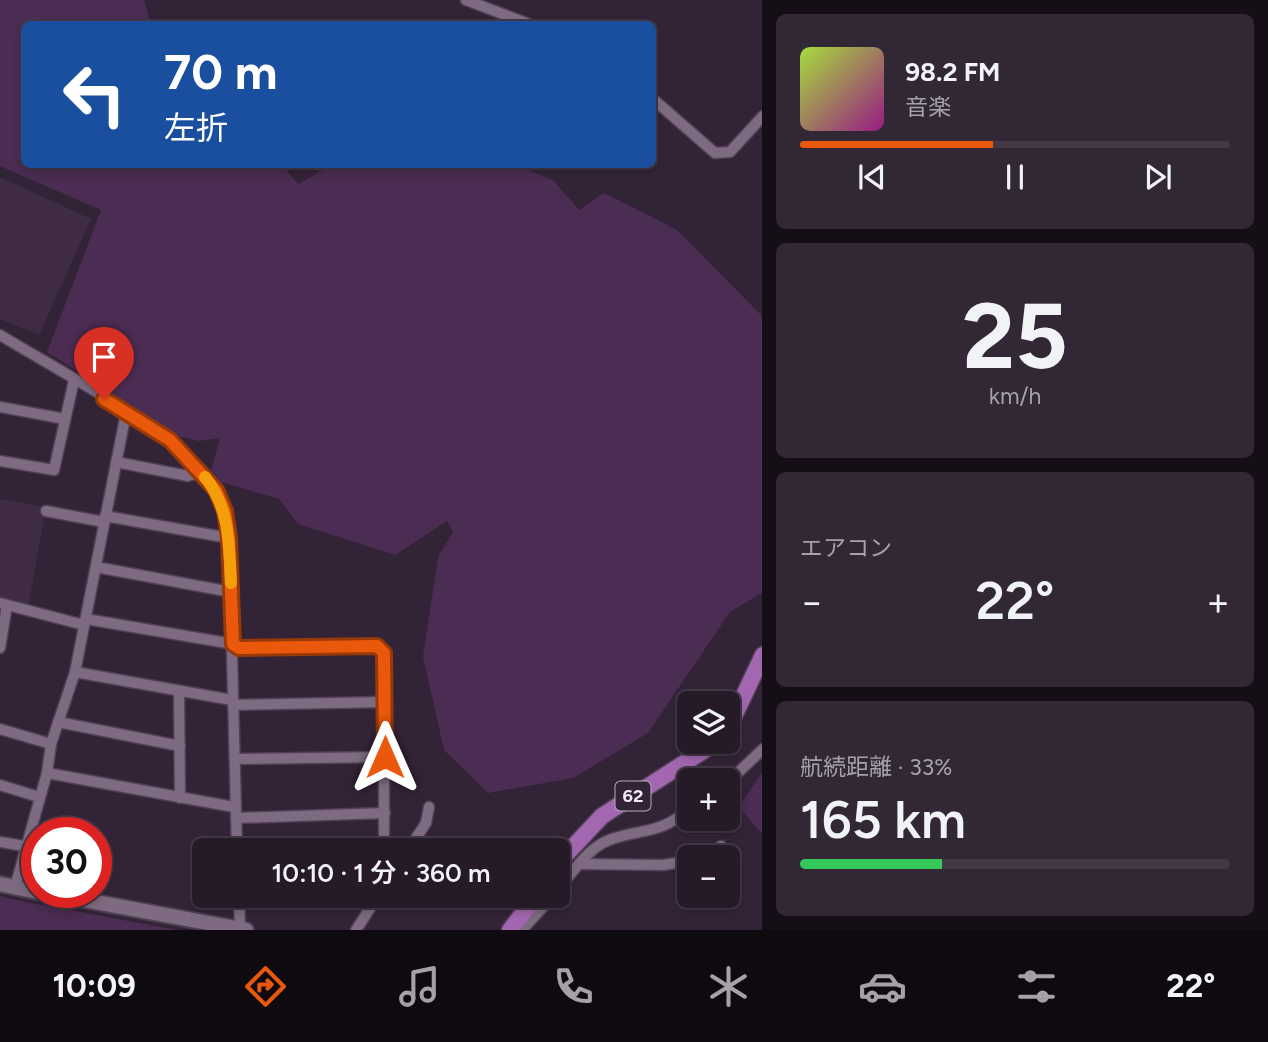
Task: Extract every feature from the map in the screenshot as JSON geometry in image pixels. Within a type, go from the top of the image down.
[{"type":"main road","points":[[740,703],[762,655]]},
{"type":"main road","name":"62","points":[[570,850],[603,816],[699,754]]},
{"type":"main road","points":[[510,930],[527,908]]},
{"type":"street","points":[[466,0],[521,21]]},
{"type":"street","points":[[656,102],[715,153],[730,152],[762,116]]},
{"type":"street","points":[[0,335],[170,440],[216,490],[225,511],[229,538],[237,838]]},
{"type":"street","points":[[0,461],[54,470],[74,380]]},
{"type":"street","points":[[0,407],[65,419]]},
{"type":"street","points":[[33,817],[47,773],[51,744],[75,672],[126,413]]},
{"type":"street","points":[[116,463],[188,476],[202,472]]},
{"type":"street","points":[[46,511],[229,538]]},
{"type":"street","points":[[96,567],[231,592]]},
{"type":"street","points":[[0,648],[4,604],[85,622],[233,644],[239,648],[377,646],[384,653],[384,838]]},
{"type":"street","points":[[75,672],[232,702],[385,702]]},
{"type":"street","points":[[179,691],[180,798]]},
{"type":"street","points":[[58,722],[180,746]]},
{"type":"street","points":[[0,729],[51,744]]},
{"type":"street","points":[[740,770],[762,749]]},
{"type":"street","points":[[234,759],[385,757]]},
{"type":"street","points":[[47,773],[234,807]]},
{"type":"street","points":[[0,785],[39,797]]},
{"type":"street","points":[[416,838],[426,823],[429,807]]},
{"type":"street","points":[[236,818],[385,813]]},
{"type":"street","points":[[570,875],[607,841],[664,828],[677,818]]},
{"type":"street","points":[[0,842],[21,846]]},
{"type":"street","points":[[15,887],[21,860]]},
{"type":"street","points":[[579,864],[677,862]]},
{"type":"street","points":[[0,884],[21,888]]},
{"type":"street","points":[[112,905],[243,929],[240,908]]},
{"type":"street","points":[[356,930],[370,908]]},
{"type":"street","points":[[522,930],[542,908]]},
{"type":"shaded area","points":[[0,0],[144,0],[152,21],[21,21],[21,168],[285,168],[298,184],[327,168],[524,168],[553,180],[579,210],[604,193],[677,230],[762,316],[762,593],[730,612],[648,733],[573,778],[488,793],[444,750],[423,657],[438,557],[453,532],[447,521],[395,555],[298,524],[279,499],[221,482],[211,470],[220,438],[199,441],[181,437],[47,352],[101,210],[0,166]]},
{"type":"shaded area","points":[[0,177],[91,219],[39,335],[0,319]]},
{"type":"shaded area","points":[[0,499],[46,507],[28,608],[0,600]]},
{"type":"shaded area","points":[[762,772],[762,834],[740,805]]},
{"type":"shaded area","points":[[0,896],[21,901],[21,908],[59,908],[177,930],[0,930]]},
{"type":"slow traffic","points":[[205,477],[216,490],[225,511],[231,583]]},
{"type":"route","points":[[104,399],[170,440],[216,490],[225,511],[229,538],[233,644],[239,648],[377,646],[381,649],[384,653],[385,757]]}]
